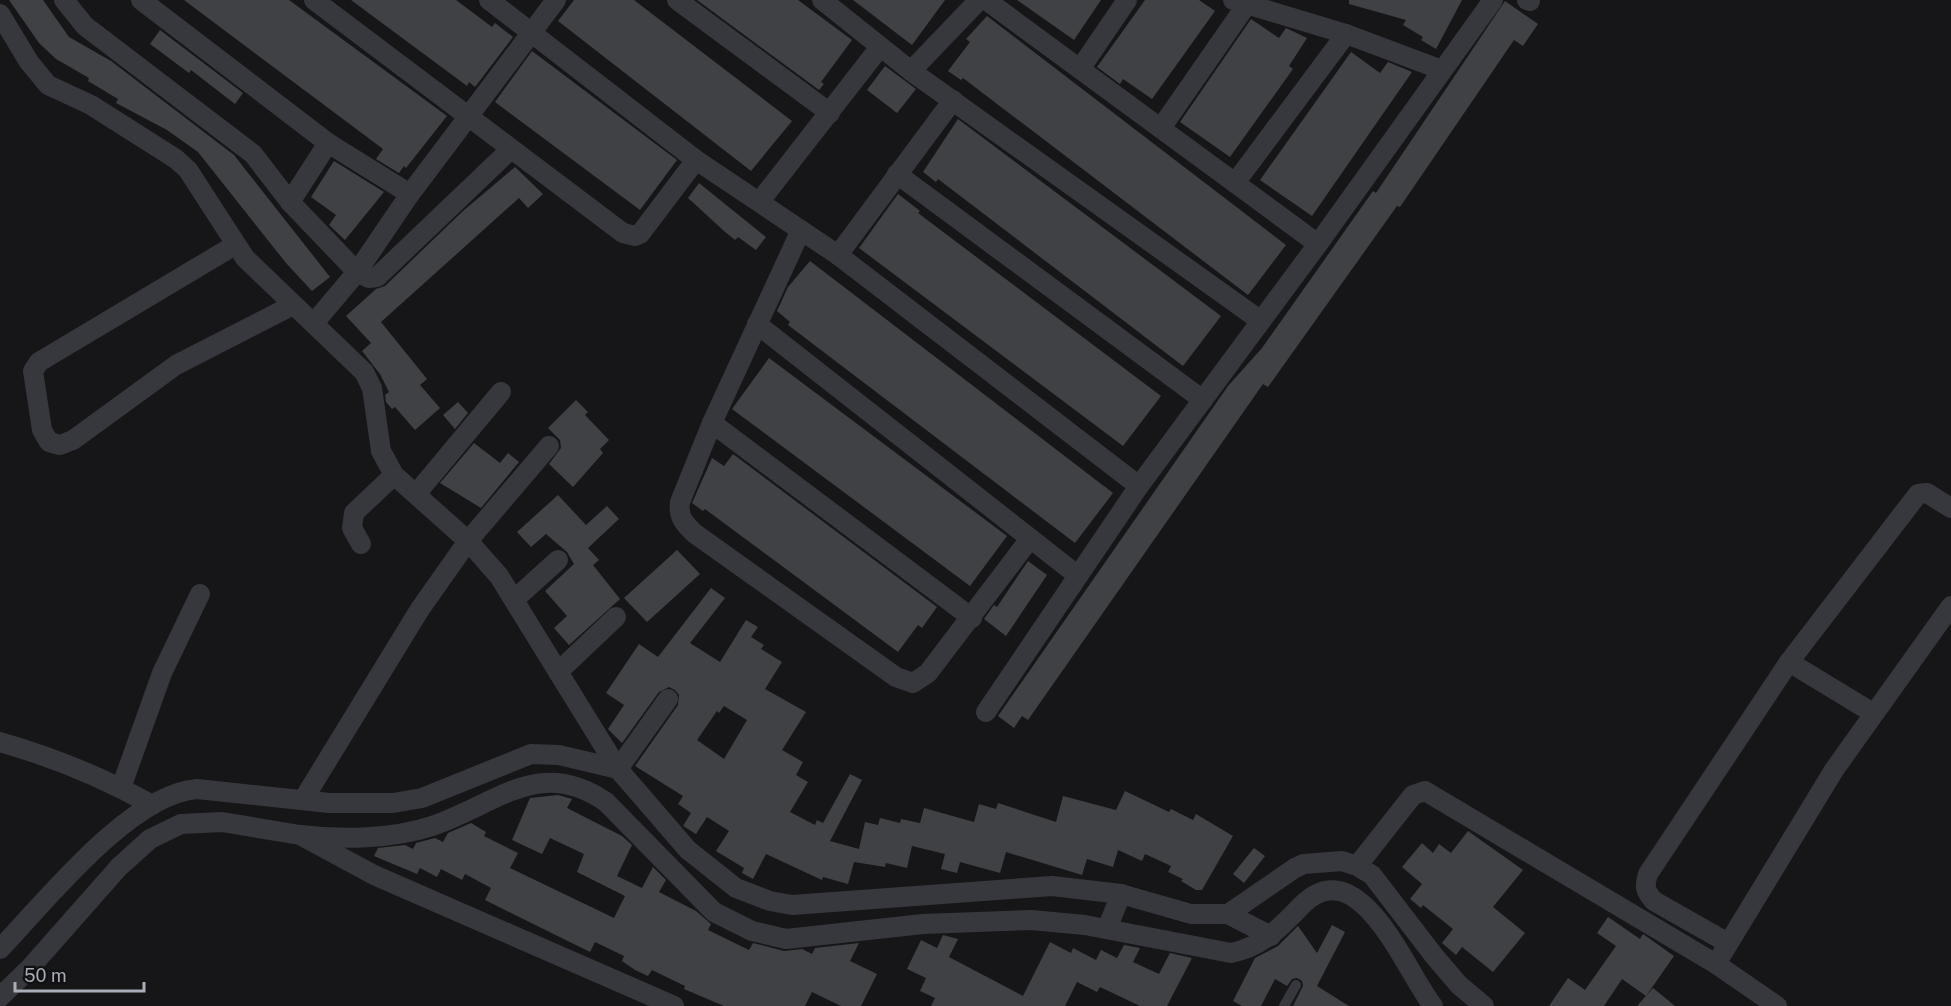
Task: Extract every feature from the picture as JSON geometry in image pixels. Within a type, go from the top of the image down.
[{"type":"street","points":[[64,0],[85,26],[253,154],[290,202],[357,272],[372,279],[377,277],[510,150]]},
{"type":"street","points":[[141,0],[328,143],[410,194]]},
{"type":"street","points":[[314,0],[469,116],[510,150],[629,236],[640,234],[647,227],[696,160]]},
{"type":"street","points":[[489,0],[696,160],[838,255],[1139,486]]},
{"type":"street","points":[[314,322],[357,272],[410,194],[556,0]]},
{"type":"street","points":[[677,0],[830,112]]},
{"type":"street","points":[[822,0],[911,71],[1261,321]]},
{"type":"street","points":[[911,71],[979,0]]},
{"type":"street","points":[[986,0],[1318,244]]},
{"type":"street","points":[[1080,69],[1127,0]]},
{"type":"street","points":[[986,712],[1139,486],[1318,244],[1493,0]]},
{"type":"street","points":[[1161,129],[1240,2],[1346,33],[1442,70]]},
{"type":"street","points":[[0,14],[29,62],[48,85],[91,105],[176,159],[188,170],[245,258],[364,372],[372,388],[381,451],[394,475],[468,541],[499,576],[663,844],[714,912],[752,932],[788,923],[1052,886],[1191,914],[1235,918],[1266,934]]},
{"type":"street","points":[[1235,183],[1346,33]]},
{"type":"street","points":[[760,201],[880,47]]},
{"type":"street","points":[[838,255],[953,100]]},
{"type":"street","points":[[290,202],[328,143]]},
{"type":"street","points":[[897,174],[1203,400]]},
{"type":"street","points":[[801,230],[712,423],[680,502],[679,513],[682,522],[694,534],[887,671],[909,683],[919,682],[928,674],[1029,540]]},
{"type":"street","points":[[235,245],[39,362],[33,371],[42,430],[49,442],[60,446],[73,441],[176,365],[294,305]]},
{"type":"street","points":[[757,324],[1029,540],[1077,575]]},
{"type":"street","points":[[416,494],[501,392]]},
{"type":"street","points":[[712,423],[972,618]]},
{"type":"street","points":[[303,800],[420,609],[468,541],[549,446]]},
{"type":"street","points":[[361,544],[352,528],[354,513],[394,475]]},
{"type":"street","points":[[1728,943],[1654,901],[1646,893],[1645,885],[1657,858],[1789,662],[1918,494],[1927,493],[1951,508]]},
{"type":"street","points":[[515,599],[558,560]]},
{"type":"street","points":[[121,788],[162,673],[200,594]]},
{"type":"street","points":[[1716,964],[1834,770],[1951,606]]},
{"type":"street","points":[[558,672],[616,617]]},
{"type":"street","points":[[1789,662],[1873,713]]},
{"type":"street","points":[[618,769],[668,699]]},
{"type":"street","points":[[0,742],[66,764],[121,788],[152,805]]},
{"type":"street","points":[[0,949],[100,844],[152,805],[172,794],[197,789],[329,803],[393,803],[426,813],[531,754],[559,755],[618,769]]},
{"type":"street","points":[[0,997],[29,969],[119,867],[150,839],[170,827],[181,824],[222,822],[300,835],[355,838],[426,813],[536,783],[570,783],[587,789],[663,844],[688,850],[736,888],[771,901],[788,923]]},
{"type":"street","points":[[1357,866],[1413,795],[1425,791],[1716,964],[1752,999],[1777,1006]]},
{"type":"street","points":[[300,835],[374,875],[674,1006]]},
{"type":"street","points":[[1235,918],[1304,864],[1342,861],[1357,866],[1372,875],[1447,971],[1484,1006]]},
{"type":"street","points":[[788,923],[1031,920],[1108,926],[1231,953],[1250,949],[1311,897],[1323,891],[1344,892],[1355,897],[1381,923],[1433,1006]]},
{"type":"street","points":[[1108,926],[1120,898]]},
{"type":"lane","points":[[1284,1006],[1296,986]]},
{"type":"building","points":[[9,0],[43,0],[69,37],[111,61],[234,155],[330,277],[312,291],[286,263],[198,152],[167,130],[116,103],[118,99],[88,81],[89,78],[56,59],[39,43]]},
{"type":"building","points":[[184,0],[289,0],[447,116],[406,168],[404,166],[399,173],[376,159],[383,149]]},
{"type":"building","points":[[351,0],[456,0],[492,27],[495,23],[513,37],[475,87],[469,82],[467,86]]},
{"type":"building","points":[[574,0],[634,0],[792,121],[751,171],[558,21]]},
{"type":"building","points":[[697,0],[798,0],[852,40],[821,82],[824,84],[819,90]]},
{"type":"building","points":[[853,0],[945,0],[912,45]]},
{"type":"building","points":[[1017,0],[1101,0],[1074,40]]},
{"type":"building","points":[[1145,0],[1199,0],[1215,11],[1152,99],[1123,79],[1120,84],[1097,67]]},
{"type":"building","points":[[1349,0],[1462,0],[1436,49],[1421,40],[1423,37],[1403,25],[1406,20],[1349,4]]},
{"type":"building","points":[[1505,1],[1538,24],[1523,46],[1514,40],[1400,207],[1397,206],[1268,387],[1263,384],[1028,720],[1022,716],[1014,728],[998,716],[1228,386],[1262,348],[1373,191],[1376,193]]},
{"type":"building","points":[[987,16],[1286,245],[1248,295],[963,78],[961,80],[948,71],[970,42],[966,39]]},
{"type":"building","points":[[1251,19],[1279,38],[1286,28],[1307,38],[1289,66],[1293,69],[1230,157],[1180,122]]},
{"type":"building","points":[[160,30],[243,93],[235,104],[191,70],[189,73],[150,44]]},
{"type":"building","points":[[532,51],[677,160],[640,210],[495,102]]},
{"type":"building","points":[[1351,52],[1380,73],[1388,62],[1412,72],[1312,216],[1260,180]]},
{"type":"building","points":[[885,66],[916,89],[897,113],[867,90]]},
{"type":"building","points":[[958,119],[1221,316],[1183,366],[938,179],[936,182],[923,172]]},
{"type":"building","points":[[334,161],[384,192],[345,240],[329,225],[336,215],[311,197]]},
{"type":"building","points":[[515,167],[543,194],[528,208],[519,198],[381,322],[427,379],[420,385],[440,408],[415,430],[395,407],[392,409],[386,402],[385,395],[389,392],[380,374],[362,351],[371,343],[346,316],[376,289],[385,286],[463,211]]},
{"type":"building","points":[[699,183],[766,237],[756,250],[738,237],[735,240],[688,198]]},
{"type":"building","points":[[898,194],[920,211],[918,213],[1161,396],[1123,446],[859,248]]},
{"type":"building","points":[[810,261],[1113,493],[1075,543],[788,325],[790,322],[777,311],[788,287]]},
{"type":"building","points":[[769,358],[1007,536],[970,586],[732,409]]},
{"type":"building","points":[[576,400],[588,412],[585,415],[609,440],[600,449],[603,453],[573,487],[549,464],[561,448],[560,440],[548,428]]},
{"type":"building","points":[[458,402],[468,413],[455,429],[443,415]]},
{"type":"building","points":[[474,443],[500,463],[508,453],[519,462],[481,508],[440,483]]},
{"type":"building","points":[[733,454],[937,607],[922,628],[918,625],[898,652],[705,509],[703,511],[692,503],[712,458],[724,466]]},
{"type":"building","points":[[558,495],[586,525],[607,506],[619,519],[588,548],[599,560],[593,565],[620,599],[569,645],[554,628],[567,616],[545,591],[574,564],[567,552],[546,534],[531,547],[517,532]]},
{"type":"building","points":[[677,550],[700,574],[647,622],[624,598]]},
{"type":"building","points":[[1028,561],[1047,575],[1006,636],[984,619],[994,605],[997,607]]},
{"type":"building","points":[[711,588],[725,598],[690,643],[720,662],[746,620],[758,627],[751,637],[764,645],[761,649],[782,662],[765,689],[806,712],[782,750],[803,762],[796,775],[808,782],[790,812],[815,825],[817,820],[823,823],[850,774],[862,780],[830,841],[859,849],[865,822],[878,825],[880,818],[900,823],[901,819],[920,823],[924,808],[974,822],[979,804],[996,809],[998,803],[1056,822],[1063,796],[1116,810],[1125,791],[1169,812],[1171,809],[1193,820],[1196,814],[1233,836],[1202,890],[1196,890],[1181,881],[1183,879],[1168,872],[1171,866],[1145,854],[1142,861],[1118,850],[1113,867],[1087,859],[1082,875],[1006,852],[1000,873],[960,862],[957,873],[941,869],[945,854],[912,846],[907,868],[886,863],[885,867],[854,862],[848,884],[823,877],[822,880],[766,854],[753,879],[742,873],[744,868],[716,851],[729,831],[707,817],[696,834],[683,826],[691,813],[678,804],[683,796],[635,766],[678,705],[679,695],[675,690],[669,687],[659,692],[622,743],[608,729],[624,705],[606,693],[639,644],[658,657]],"holes":[[[724,706],[747,720],[724,759],[697,740],[717,711],[719,713]]]},
{"type":"building","points":[[558,795],[572,799],[567,808],[622,836],[632,845],[617,876],[642,888],[653,867],[666,880],[659,892],[696,911],[711,924],[708,930],[749,950],[753,943],[784,951],[802,949],[812,954],[815,948],[859,943],[850,961],[877,974],[861,1006],[841,1006],[812,992],[805,1006],[724,1006],[684,989],[685,986],[652,970],[648,976],[635,970],[622,961],[624,956],[595,942],[590,952],[485,900],[491,888],[465,874],[462,880],[441,869],[437,877],[420,868],[417,874],[374,856],[378,848],[405,845],[413,849],[416,843],[435,838],[443,842],[448,833],[471,823],[486,832],[484,836],[518,853],[510,868],[614,918],[625,896],[577,872],[584,854],[550,838],[542,854],[512,840],[530,798]]},
{"type":"building","points":[[1468,831],[1523,870],[1493,907],[1525,933],[1493,972],[1462,947],[1456,955],[1442,943],[1453,929],[1423,905],[1421,908],[1410,899],[1422,884],[1402,867],[1422,843],[1433,853],[1439,844],[1451,853]]},
{"type":"building","points":[[1254,848],[1265,856],[1244,883],[1233,874]]},
{"type":"building","points":[[1608,917],[1640,939],[1643,934],[1674,956],[1646,996],[1622,979],[1604,1006],[1549,1006],[1568,978],[1585,990],[1616,946],[1597,933]]},
{"type":"building","points":[[1332,925],[1345,932],[1317,986],[1349,1006],[1293,1006],[1303,986],[1302,981],[1297,978],[1292,979],[1287,986],[1275,979],[1261,1006],[1242,1006],[1233,1001],[1255,958],[1278,946],[1298,926],[1317,953]]},
{"type":"building","points":[[943,935],[958,939],[949,957],[1023,996],[1050,942],[1071,953],[1073,948],[1096,960],[1101,950],[1117,958],[1124,945],[1140,948],[1133,962],[1159,974],[1170,953],[1192,958],[1167,1006],[1140,1006],[1100,987],[1097,992],[1077,982],[1065,1006],[931,1006],[935,998],[920,991],[926,978],[907,969],[921,940],[937,948]]},
{"type":"building","points":[[1653,988],[1675,1006],[1637,1006]]}]
